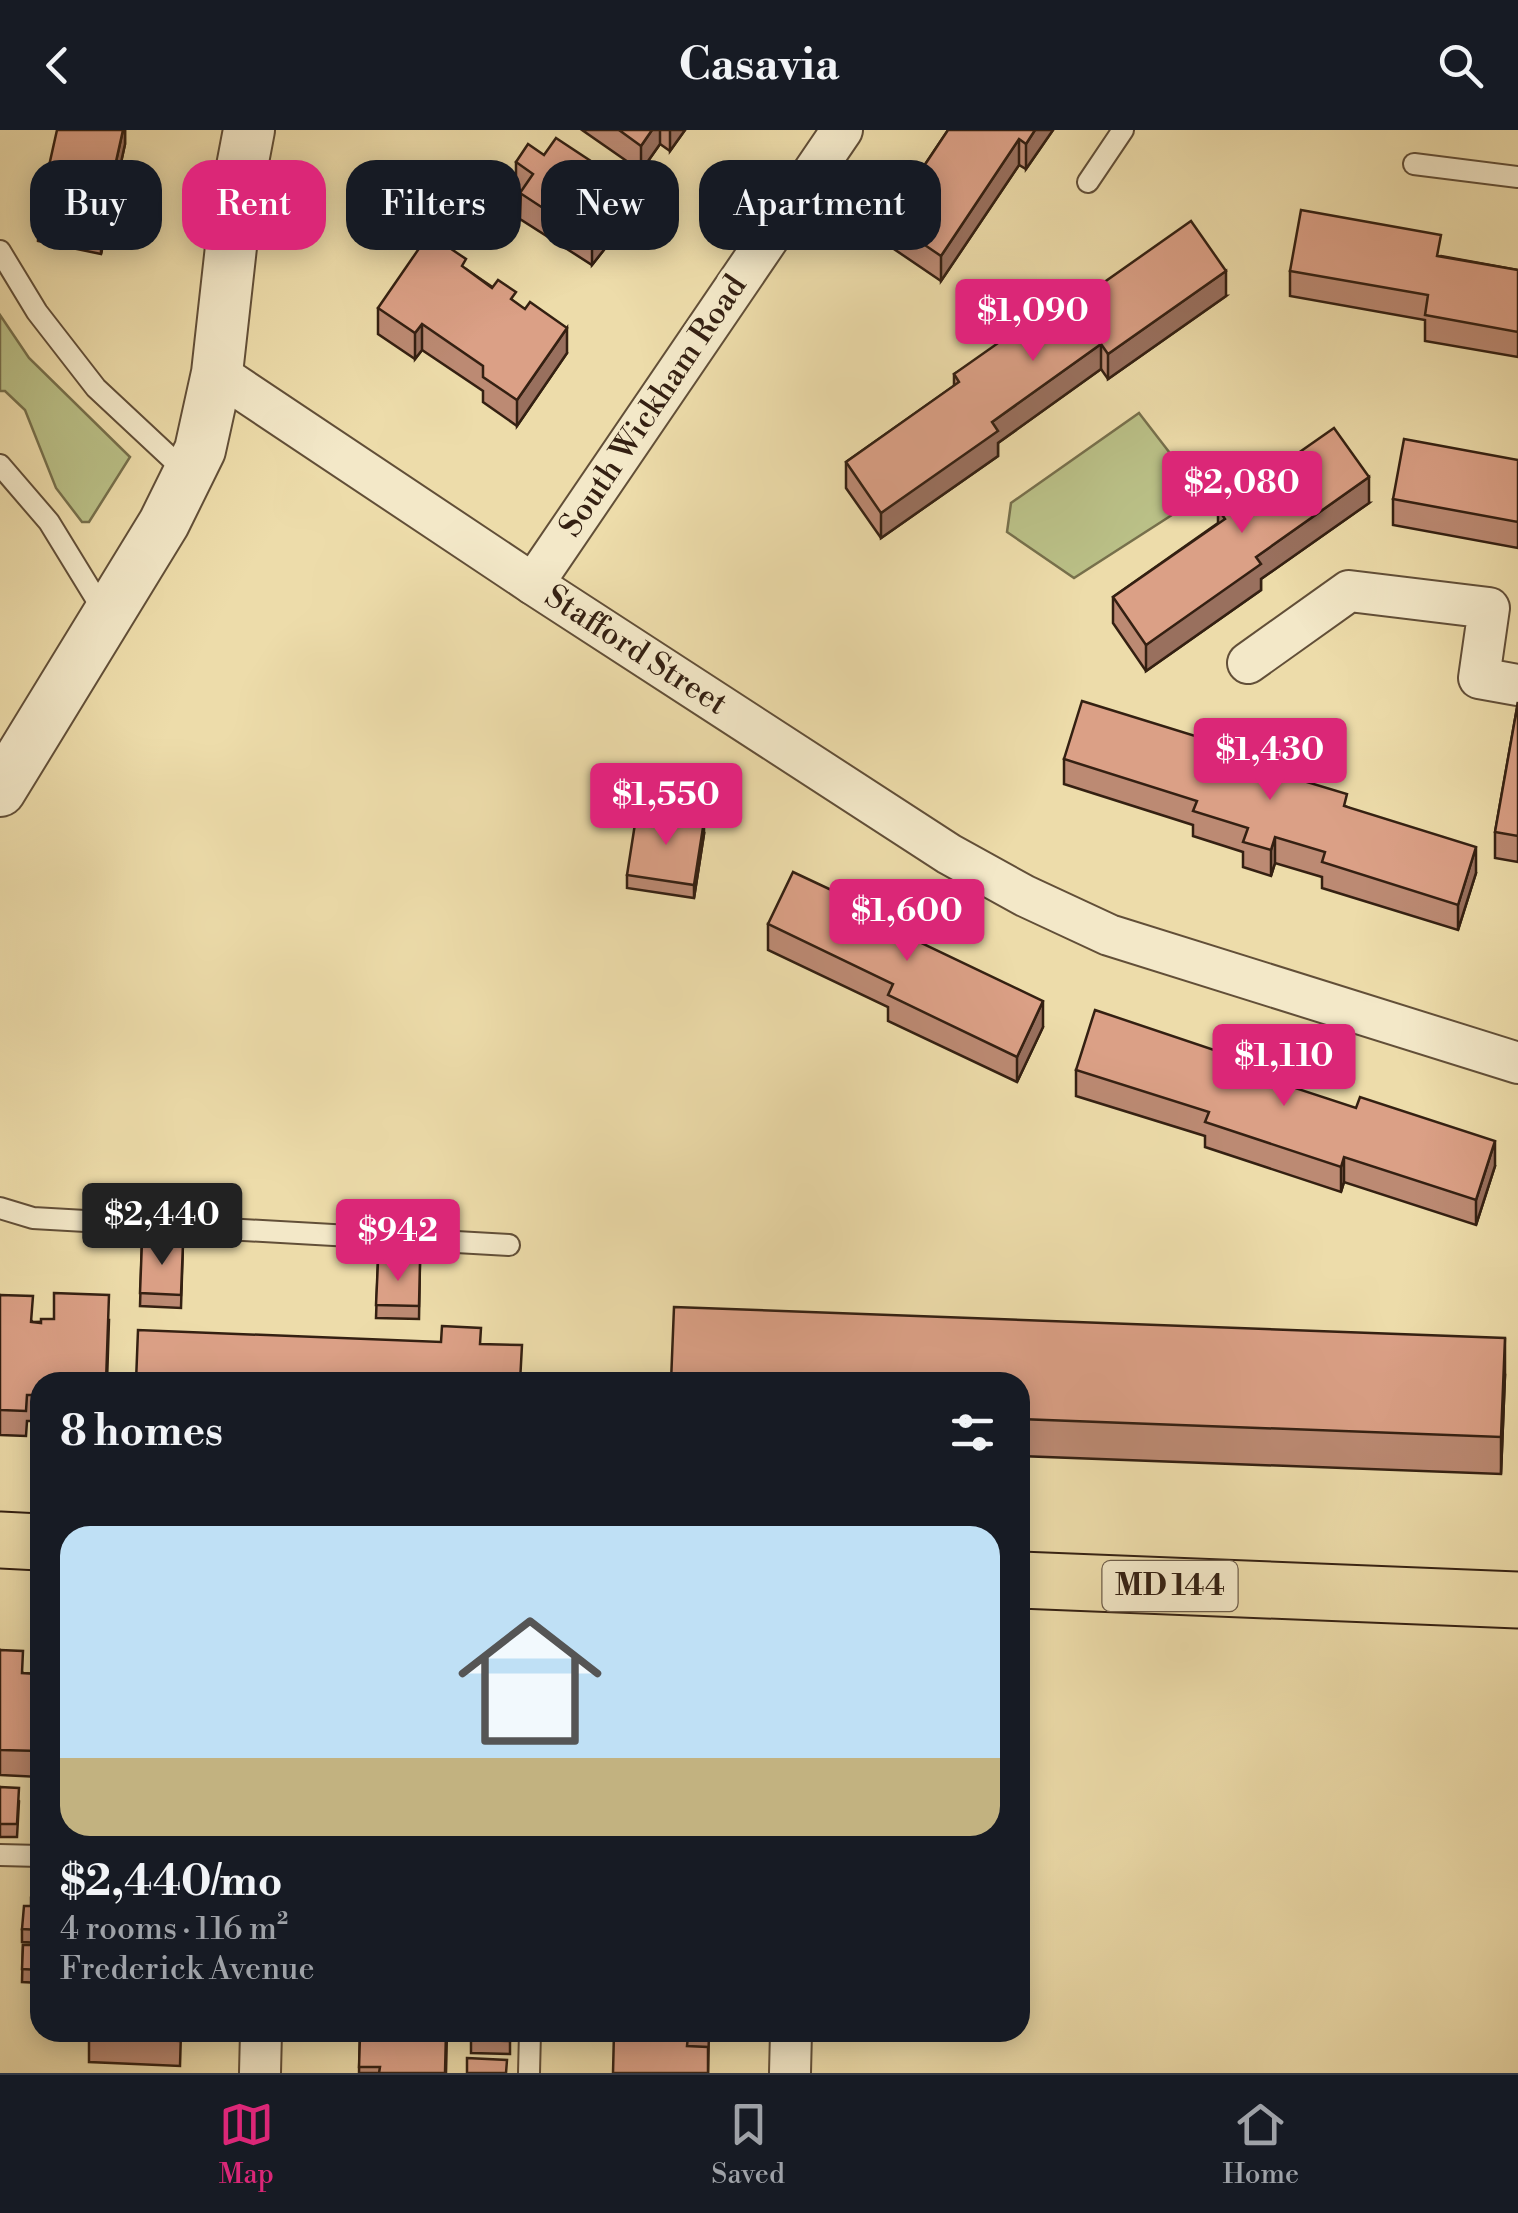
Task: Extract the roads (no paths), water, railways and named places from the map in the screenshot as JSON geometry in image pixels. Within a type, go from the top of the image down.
[{"type":"main road","points":[[0,1540],[30,1542]]},
{"type":"main road","name":"MD 144","points":[[1030,1580],[1518,1600]]},
{"type":"street","points":[[0,791],[164,524],[200,450],[217,373],[237,192],[248,130]]},
{"type":"street","name":"South Wickham Road","points":[[533,584],[842,130]]},
{"type":"street","name":"Stafford Street","points":[[217,373],[949,854],[1025,896],[1109,935],[1518,1063]]},
{"type":"street","points":[[1248,663],[1349,592],[1489,608],[1479,678],[1518,685]]},
{"type":"street","points":[[260,2073],[261,2042]]},
{"type":"street","points":[[790,2073],[791,2042]]},
{"type":"lane","points":[[1088,182],[1123,130]]},
{"type":"lane","points":[[1414,164],[1518,177]]},
{"type":"lane","points":[[0,252],[37,312],[96,388],[188,474]]},
{"type":"lane","points":[[0,465],[49,522],[107,617]]},
{"type":"lane","points":[[0,1208],[33,1218],[509,1245]]},
{"type":"lane","points":[[0,1855],[30,1856]]},
{"type":"lane","points":[[529,2073],[530,2042]]}]
